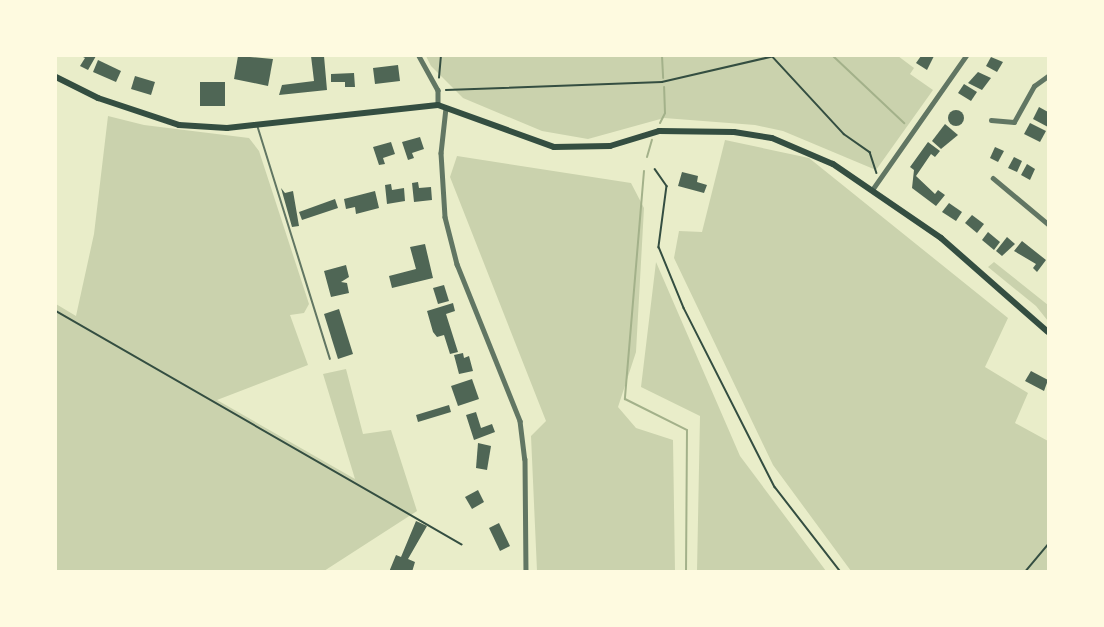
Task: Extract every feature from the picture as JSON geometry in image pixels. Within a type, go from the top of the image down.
[{"type":"main road","points":[[56,77],[98,98],[158,120],[227,128],[438,105],[554,147],[610,146],[659,131],[734,132],[772,138],[817,156],[872,190],[941,238],[1048,332]]},
{"type":"street","points":[[419,56],[438,90],[438,105]]},
{"type":"street","points":[[872,190],[966,56]]},
{"type":"street","points":[[991,120],[1014,122],[1034,86],[1048,76]]},
{"type":"street","points":[[446,108],[441,153],[445,217],[457,264],[520,421],[525,459],[526,572]]},
{"type":"street","points":[[993,178],[1048,225]]},
{"type":"lane","points":[[257,125],[330,358]]},
{"type":"path","points":[[441,56],[438,90],[662,82],[773,56],[844,134],[870,152],[879,179]]},
{"type":"path","points":[[655,169],[667,186],[659,247],[684,308],[775,487],[841,572]]},
{"type":"path","points":[[56,311],[462,544]]},
{"type":"path","points":[[1024,572],[1048,544]]},
{"type":"green space","points":[[426,56],[898,56],[914,68],[910,74],[933,90],[876,170],[783,131],[755,125],[664,118],[588,139],[542,131],[463,98],[431,66]]},
{"type":"green space","points":[[108,116],[144,125],[249,138],[259,151],[309,304],[304,313],[290,315],[308,365],[217,400],[355,479],[323,374],[346,369],[363,434],[391,430],[417,511],[324,571],[56,571],[56,304],[76,316],[94,234]]},
{"type":"green space","points":[[725,140],[809,158],[1008,318],[985,367],[1028,393],[1015,423],[1048,441],[1048,571],[851,571],[773,465],[674,258],[679,231],[702,232]]},
{"type":"green space","points":[[457,156],[631,183],[644,208],[636,352],[618,407],[636,428],[673,440],[675,571],[537,571],[531,436],[546,421],[450,177]]},
{"type":"green space","points":[[656,262],[740,456],[826,571],[697,571],[700,416],[641,387]]},
{"type":"green space","points":[[994,262],[1048,305],[1048,321],[1036,306],[988,267]]},
{"type":"building","points":[[81,56],[96,56],[88,70],[80,66],[85,58]]},
{"type":"building","points":[[238,56],[273,59],[268,86],[234,79]]},
{"type":"building","points":[[311,56],[324,56],[327,90],[279,95],[282,85],[314,81]]},
{"type":"building","points":[[921,56],[934,56],[927,70],[916,63]]},
{"type":"building","points":[[991,57],[1003,62],[997,72],[986,66]]},
{"type":"building","points":[[98,60],[121,71],[116,82],[93,72]]},
{"type":"building","points":[[398,65],[400,81],[375,84],[373,68]]},
{"type":"building","points":[[978,72],[991,78],[982,90],[968,83]]},
{"type":"building","points":[[354,73],[355,87],[345,87],[345,82],[331,82],[331,74]]},
{"type":"building","points":[[135,76],[155,82],[151,95],[131,89]]},
{"type":"building","points":[[200,82],[225,82],[225,106],[200,106]]},
{"type":"building","points":[[964,84],[977,92],[971,101],[958,93]]},
{"type":"building","points":[[1039,107],[1048,112],[1048,127],[1033,119]]},
{"type":"building","points":[[956,110],[964,118],[956,126],[948,118]]},
{"type":"building","points":[[1030,123],[1046,131],[1040,142],[1024,134]]},
{"type":"building","points":[[945,124],[958,135],[941,149],[932,141]]},
{"type":"building","points":[[420,137],[424,149],[412,153],[414,158],[408,160],[402,142]]},
{"type":"building","points":[[391,142],[395,154],[383,158],[385,164],[379,165],[373,147]]},
{"type":"building","points":[[928,142],[940,151],[935,157],[931,154],[916,176],[935,194],[938,190],[945,195],[936,206],[912,188],[914,170],[910,167]]},
{"type":"building","points":[[995,147],[1004,151],[998,162],[990,158]]},
{"type":"building","points":[[1014,157],[1022,161],[1017,172],[1008,168]]},
{"type":"building","points":[[1027,164],[1035,169],[1030,180],[1021,175]]},
{"type":"building","points":[[682,172],[698,176],[697,182],[707,185],[704,193],[678,186]]},
{"type":"building","points":[[418,182],[419,188],[431,187],[432,200],[414,202],[412,183]]},
{"type":"building","points":[[391,184],[392,190],[404,188],[405,201],[387,204],[385,185]]},
{"type":"building","points":[[281,188],[285,193],[293,191],[299,226],[292,227]]},
{"type":"building","points":[[375,191],[379,208],[356,214],[355,207],[346,209],[344,199]]},
{"type":"building","points":[[335,199],[338,208],[302,220],[299,212]]},
{"type":"building","points":[[949,203],[962,212],[956,221],[942,212]]},
{"type":"building","points":[[972,215],[984,224],[977,233],[965,223]]},
{"type":"building","points":[[988,232],[1000,242],[994,250],[982,240]]},
{"type":"building","points":[[1007,237],[1015,244],[1002,256],[996,251]]},
{"type":"building","points":[[1022,241],[1046,260],[1037,272],[1033,268],[1036,264],[1014,251]]},
{"type":"building","points":[[425,244],[433,278],[392,288],[389,276],[416,269],[410,247]]},
{"type":"building","points":[[346,265],[349,277],[341,282],[347,283],[349,293],[331,297],[324,271]]},
{"type":"building","points":[[444,285],[449,301],[438,304],[433,288]]},
{"type":"building","points":[[453,303],[455,311],[446,314],[458,352],[450,354],[444,335],[437,337],[433,332],[427,311]]},
{"type":"building","points":[[339,309],[353,354],[338,359],[324,314]]},
{"type":"building","points":[[463,353],[464,358],[469,356],[473,371],[459,374],[454,355]]},
{"type":"building","points":[[1031,371],[1048,380],[1044,391],[1025,381]]},
{"type":"building","points":[[472,379],[479,399],[458,406],[451,386]]},
{"type":"building","points":[[449,405],[451,412],[418,422],[416,415]]},
{"type":"building","points":[[476,412],[481,428],[492,424],[495,432],[474,440],[466,415]]},
{"type":"building","points":[[478,443],[491,446],[487,470],[476,468]]},
{"type":"building","points":[[478,490],[484,502],[472,509],[465,497]]},
{"type":"building","points":[[416,521],[427,526],[408,559],[415,562],[412,572],[389,572],[396,555],[401,557]]},
{"type":"building","points":[[499,523],[510,546],[500,551],[489,528]]},
{"type":"waterway","points":[[662,56],[663,78]]},
{"type":"waterway","points":[[833,56],[904,123]]},
{"type":"waterway","points":[[660,123],[665,113],[664,87]]},
{"type":"waterway","points":[[647,157],[652,140]]},
{"type":"waterway","points":[[644,171],[625,399],[687,430],[686,572]]}]
